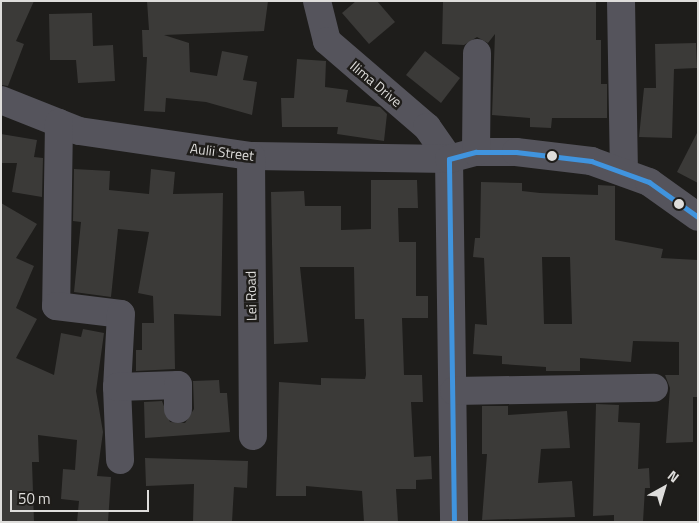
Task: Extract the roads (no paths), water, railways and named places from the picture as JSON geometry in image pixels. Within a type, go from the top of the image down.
[{"type":"street","name":"Ilima Drive","points":[[317,1],[327,41],[426,127],[450,159]]},
{"type":"street","points":[[621,1],[624,170],[698,217]]},
{"type":"street","points":[[476,152],[477,53]]},
{"type":"street","name":"Aulii Street","points":[[1,100],[59,124],[116,138],[250,156],[450,159],[476,152],[558,157],[624,170]]},
{"type":"street","points":[[59,124],[56,306],[121,314],[117,387],[120,460]]},
{"type":"street","name":"Lei Road","points":[[250,156],[253,436]]},
{"type":"street","points":[[450,159],[454,522]]},
{"type":"street","points":[[117,387],[178,385],[178,409]]},
{"type":"street","points":[[454,391],[654,388]]}]
